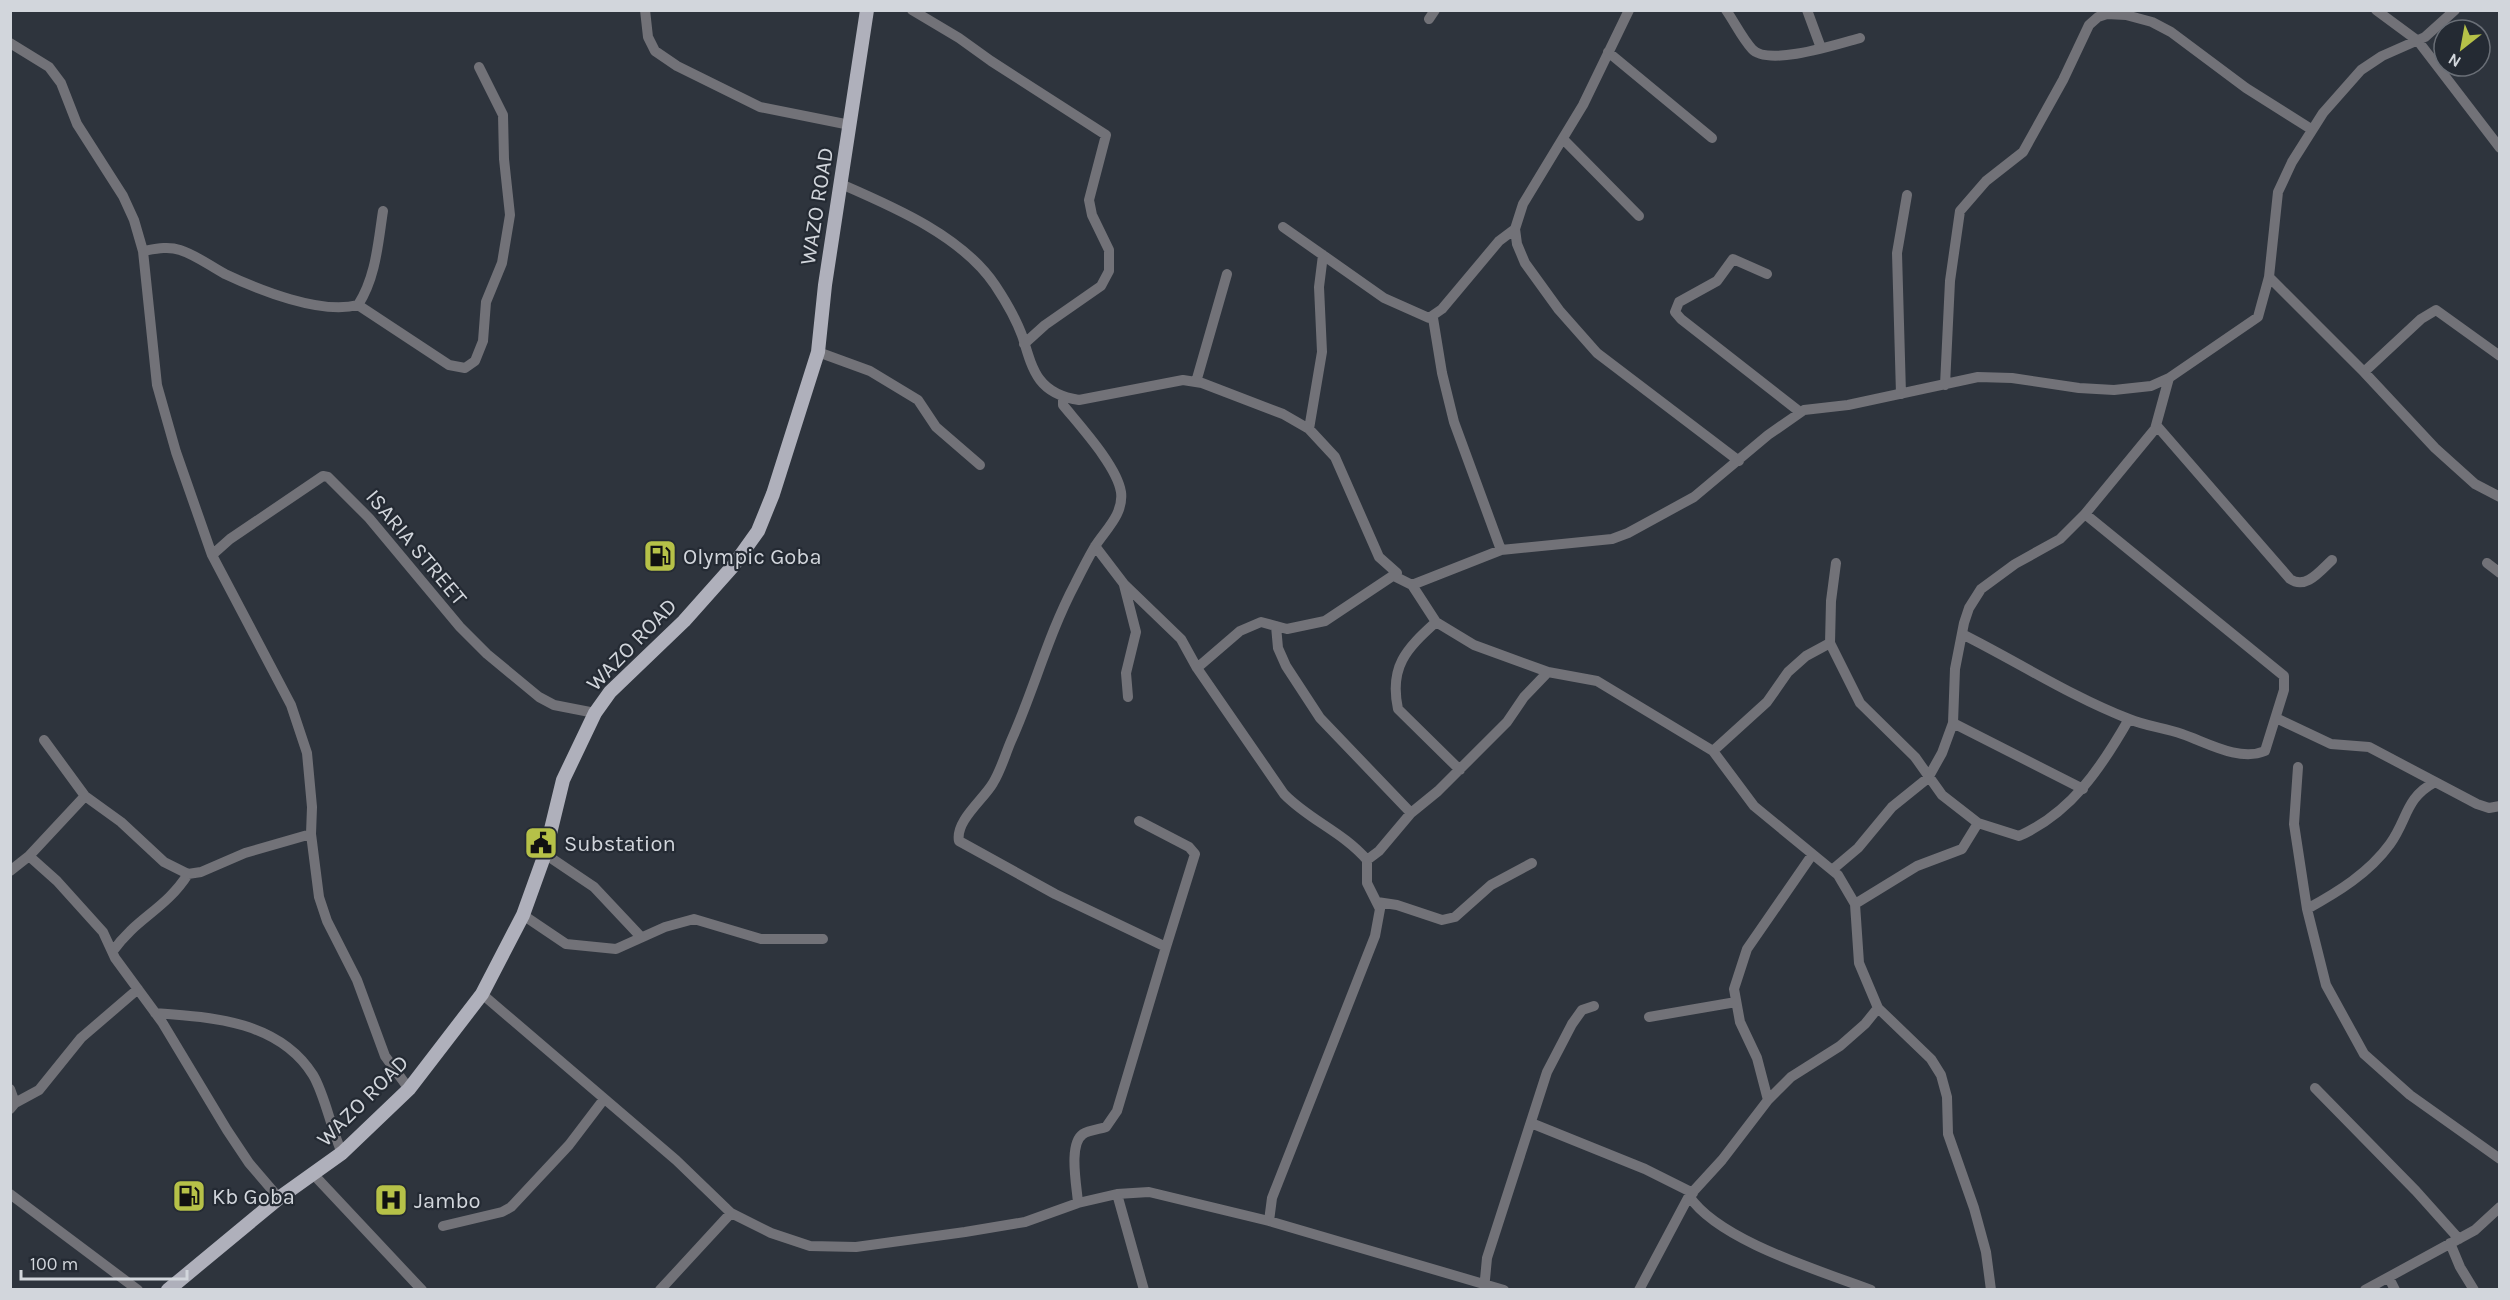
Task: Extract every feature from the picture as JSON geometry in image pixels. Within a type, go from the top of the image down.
[{"type":"main road","name":"WAZO ROAD","points":[[168,1290],[279,1198],[342,1153],[409,1089],[482,994],[523,915],[545,854],[563,780],[595,713],[609,692],[684,621],[733,566],[758,531],[773,494],[818,352],[825,285],[867,10]]},
{"type":"street","points":[[645,10],[648,37],[655,51],[677,66],[760,107],[850,125]]},
{"type":"street","points":[[912,10],[959,38],[1106,135],[1089,200],[1092,215],[1110,250],[1109,271],[1101,286],[1045,325],[1024,344]]},
{"type":"street","points":[[1629,10],[1564,140],[1523,204],[1515,229],[1518,250],[1559,310],[1597,353],[1739,461]]},
{"type":"street","points":[[1726,10],[1752,49],[1759,55],[1787,54],[1860,38]]},
{"type":"street","points":[[1807,10],[1821,48]]},
{"type":"street","points":[[2376,10],[2418,40],[2499,148]]},
{"type":"street","points":[[1412,585],[1501,550],[1612,539],[1628,533],[1694,497],[1768,435],[1800,412],[1901,394],[1978,377],[2012,378],[2079,388],[2114,390],[2151,386],[2169,378],[2253,322],[2260,311],[2270,277],[2278,192],[2311,129],[2338,93],[2361,70],[2382,56],[2418,40],[2455,10]]},
{"type":"street","points":[[1945,385],[1950,280],[1960,211],[1986,181],[2023,152],[2063,80],[2089,25],[2098,17],[2107,14],[2126,15],[2162,27],[2246,88],[2311,129]]},
{"type":"street","points":[[11,44],[49,67],[61,83],[77,124],[123,196],[143,251],[152,353],[161,402],[212,555],[291,705],[307,753],[312,807],[311,834],[319,897],[327,921],[357,980],[385,1056],[409,1089]]},
{"type":"street","points":[[1608,52],[1712,138]]},
{"type":"street","points":[[358,305],[449,365],[465,368],[475,361],[483,341],[486,302],[502,263],[510,215],[504,159],[503,115],[479,67]]},
{"type":"street","points":[[1564,140],[1639,216]]},
{"type":"street","points":[[841,184],[892,206],[969,254],[996,286],[1024,344],[1026,358],[1042,382],[1063,398],[1079,400],[1183,380],[1196,382],[1283,414],[1309,429],[1335,457],[1379,557],[1397,573],[1396,577],[1412,585],[1436,622],[1473,645],[1548,672],[1597,681],[1713,751],[1754,806],[1832,870],[1855,904],[1858,963],[1878,1008],[1931,1059],[1941,1075],[1947,1097],[1948,1134],[1974,1208],[1986,1252],[1991,1290]]},
{"type":"street","points":[[1901,394],[1896,253],[1907,195]]},
{"type":"street","points":[[143,251],[179,249],[226,274],[300,301],[345,309],[358,305],[366,292],[375,264],[383,211]]},
{"type":"street","points":[[1283,227],[1384,298],[1423,317],[1433,318]]},
{"type":"street","points":[[1501,550],[1454,422],[1442,373],[1433,318],[1499,241],[1515,229]]},
{"type":"street","points":[[1309,429],[1322,352],[1319,287],[1323,255]]},
{"type":"street","points":[[1767,274],[1733,259],[1717,281],[1679,302],[1675,312],[1681,320],[1800,412]]},
{"type":"street","points":[[1196,382],[1227,274]]},
{"type":"street","points":[[2270,277],[2448,460],[2475,484],[2499,497]]},
{"type":"street","points":[[2364,372],[2414,324],[2436,310],[2499,356]]},
{"type":"street","points":[[818,352],[870,371],[918,400],[936,427],[980,465]]},
{"type":"street","points":[[1832,870],[1858,848],[1892,807],[1928,778],[1942,753],[1953,723],[1954,669],[1962,634],[1969,608],[1983,586],[2015,564],[2060,539],[2085,514],[2157,426],[2169,378]]},
{"type":"street","points":[[1063,398],[1063,405],[1107,460],[1121,491],[1120,508],[1105,535],[1095,546],[1061,610],[1023,715],[993,784],[965,821],[959,831],[958,841],[1038,885],[1166,946]]},
{"type":"street","points":[[2157,426],[2290,579],[2298,583],[2306,582],[2332,560]]},
{"type":"street","name":"ISARIA STREET","points":[[212,555],[230,539],[323,476],[328,477],[369,518],[460,627],[487,654],[538,697],[554,705],[595,713]]},
{"type":"street","points":[[1962,634],[2044,680],[2128,719],[2179,732],[2232,752],[2249,754],[2265,751],[2284,690],[2284,676],[2085,514]]},
{"type":"street","points":[[1095,546],[1124,584],[1176,633],[1197,668],[1284,794],[1294,805],[1335,830],[1367,860],[1367,884],[1380,909],[1375,936],[1272,1198],[1269,1221]]},
{"type":"street","points":[[1836,563],[1830,602],[1830,643],[1860,703],[1916,757],[1928,778],[1942,795],[1978,823],[2019,836],[2055,815],[2083,789],[2109,754],[2128,719]]},
{"type":"street","points":[[2487,563],[2499,573]]},
{"type":"street","points":[[1197,668],[1240,631],[1261,622],[1287,629],[1325,621],[1397,573]]},
{"type":"street","points":[[1124,584],[1136,632],[1126,673],[1128,697]]},
{"type":"street","points":[[1436,622],[1410,645],[1395,676],[1395,696],[1398,709],[1460,771]]},
{"type":"street","points":[[1276,626],[1278,648],[1286,666],[1320,718],[1411,813]]},
{"type":"street","points":[[1713,751],[1767,702],[1788,672],[1806,656],[1830,643]]},
{"type":"street","points":[[1367,860],[1378,851],[1411,813],[1460,771],[1507,722],[1524,696],[1548,672]]},
{"type":"street","points":[[2276,718],[2331,744],[2369,747],[2486,807],[2499,806]]},
{"type":"street","points":[[1953,723],[2083,789]]},
{"type":"street","points":[[44,740],[85,796],[121,822],[164,862],[189,874],[201,872],[245,853],[311,834]]},
{"type":"street","points":[[2298,767],[2294,824],[2307,909],[2326,985],[2364,1054],[2410,1095],[2499,1159]]},
{"type":"street","points":[[2307,909],[2349,884],[2382,855],[2392,842],[2414,797],[2435,782]]},
{"type":"street","points":[[10,871],[29,856],[85,796]]},
{"type":"street","points":[[1078,1203],[1074,1163],[1078,1140],[1084,1134],[1106,1127],[1117,1111],[1195,854],[1189,847],[1139,821]]},
{"type":"street","points":[[1855,904],[1917,866],[1962,849],[1978,823]]},
{"type":"street","points":[[545,854],[594,887],[641,937]]},
{"type":"street","points":[[1768,1100],[1757,1058],[1740,1022],[1734,989],[1747,950],[1812,855]]},
{"type":"street","points":[[29,856],[57,881],[103,932],[226,1130],[238,1143],[249,1163],[279,1198]]},
{"type":"street","points":[[1377,902],[1397,904],[1442,920],[1455,917],[1491,885],[1532,863]]},
{"type":"street","points":[[113,951],[134,925],[172,898],[189,874]]},
{"type":"street","points":[[523,915],[566,944],[616,949],[680,921],[694,919],[761,939],[823,939]]},
{"type":"street","points":[[10,1089],[13,1106],[39,1090],[81,1038],[138,989]]},
{"type":"street","points":[[482,994],[731,1213],[771,1233],[810,1246],[856,1247],[1025,1222],[1078,1203],[1117,1194],[1149,1192],[1269,1221],[1485,1287],[1504,1290]]},
{"type":"street","points":[[1649,1017],[1736,1002]]},
{"type":"street","points":[[1485,1287],[1487,1258],[1547,1072],[1572,1023],[1582,1010],[1594,1006]]},
{"type":"street","points":[[1639,1290],[1691,1195],[1722,1160],[1768,1100],[1791,1077],[1840,1046],[1865,1024],[1878,1008]]},
{"type":"street","points":[[155,1013],[231,1020],[266,1034],[297,1055],[313,1075],[342,1153]]},
{"type":"street","points":[[2315,1088],[2423,1198],[2454,1241],[2460,1267],[2474,1290]]},
{"type":"street","points":[[443,1226],[502,1212],[511,1207],[568,1145],[604,1099]]},
{"type":"street","points":[[1531,1123],[1645,1169],[1691,1195],[1703,1213],[1731,1231],[1785,1258],[1871,1290]]},
{"type":"street","points":[[314,1175],[423,1290]]},
{"type":"street","points":[[10,1194],[138,1290]]},
{"type":"street","points":[[1117,1194],[1144,1290]]},
{"type":"street","points":[[2365,1290],[2475,1230],[2499,1207]]},
{"type":"street","points":[[660,1290],[731,1213]]},
{"type":"street","points":[[2389,1278],[2395,1290]]},
{"type":"place","name":"Olympic Goba","points":[[660,556]]},
{"type":"place","name":"Substation","points":[[541,843]]},
{"type":"place","name":"Kb Goba","points":[[189,1196]]},
{"type":"place","name":"Jambo","points":[[391,1200]]}]
